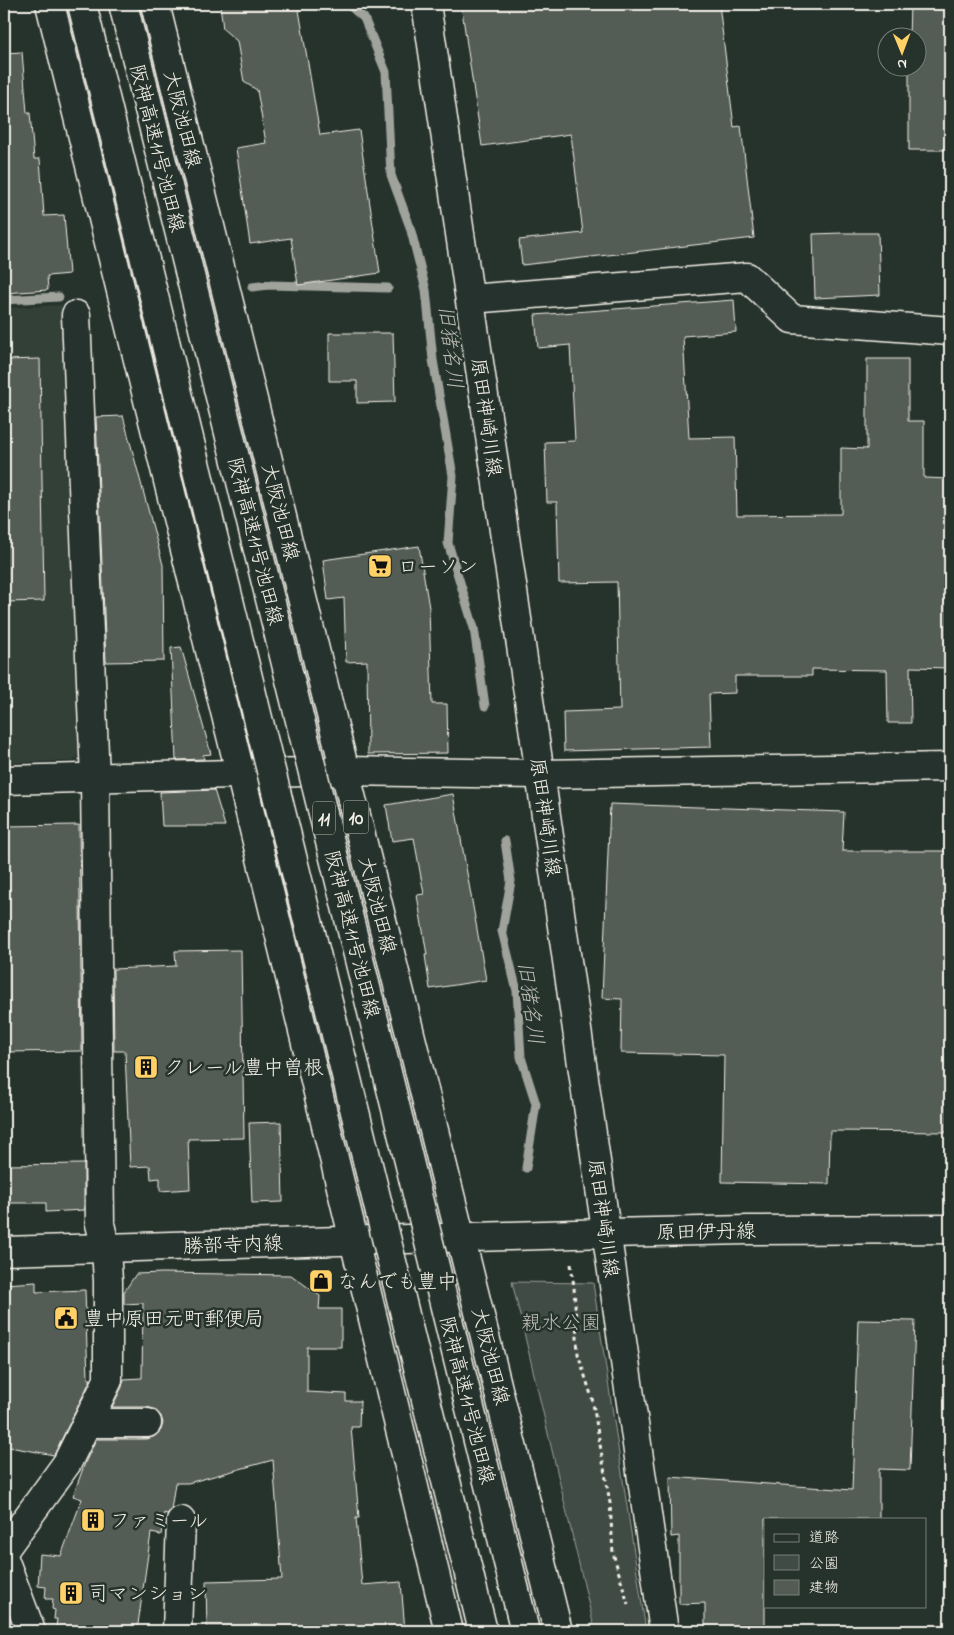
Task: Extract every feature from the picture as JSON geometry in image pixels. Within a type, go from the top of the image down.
[{"type":"main road","points":[[50,4],[240,772],[449,1631]]},
{"type":"main road","name":"阪神高速11号池田線","points":[[82,4],[483,1631]]},
{"type":"main road","name":"阪神高速11号池田線","points":[[123,4],[525,1631]]},
{"type":"main road","name":"大阪池田線","points":[[155,4],[558,1631]]},
{"type":"main road","name":"原田神崎川線","points":[[426,4],[664,1631]]},
{"type":"main road","points":[[470,299],[747,277],[792,319],[950,331]]},
{"type":"main road","points":[[4,1550],[68,1463],[108,1380],[108,1281],[106,1249],[100,1224],[95,778],[76,315]]},
{"type":"main road","points":[[4,780],[240,772],[345,771],[540,774],[950,768]]},
{"type":"main road","name":"原田伊丹線","points":[[461,1237],[757,1230],[950,1230]]},
{"type":"main road","name":"勝部寺内線","points":[[4,1251],[461,1237]]},
{"type":"main road","points":[[87,1422],[147,1423]]},
{"type":"main road","points":[[176,1631],[181,1521]]},
{"type":"main road","points":[[4,1560],[31,1631]]},
{"type":"path","points":[[566,1234],[574,1287],[578,1354],[592,1398],[610,1503],[613,1553],[628,1604]]},
{"type":"shaded area","points":[[62,305],[83,751],[73,761],[4,763],[4,308]]},
{"type":"green space","name":"親水公園","points":[[512,1282],[593,1283],[646,1631],[595,1631]]},
{"type":"building","points":[[220,4],[298,4],[320,135],[359,130],[380,273],[298,285],[291,238],[250,244],[236,148],[266,143],[257,90],[244,82],[237,41],[223,29]]},
{"type":"building","points":[[461,4],[719,4],[734,127],[741,126],[754,238],[522,265],[519,240],[583,233],[571,134],[482,146]]},
{"type":"building","points":[[910,4],[950,4],[950,150],[909,150],[909,78],[926,78],[926,28],[909,28]]},
{"type":"building","points":[[22,52],[27,113],[30,113],[34,159],[40,159],[44,216],[64,215],[69,274],[47,276],[48,290],[4,293],[4,53]]},
{"type":"building","points":[[878,233],[880,295],[815,298],[813,234]]},
{"type":"building","points":[[734,300],[736,332],[683,336],[689,438],[735,437],[737,515],[841,514],[841,448],[867,449],[867,359],[908,359],[908,421],[924,421],[924,478],[950,479],[950,668],[910,667],[911,723],[888,723],[887,670],[812,669],[812,676],[735,676],[735,693],[709,694],[711,747],[564,751],[563,712],[620,710],[617,582],[559,583],[557,502],[547,502],[545,442],[575,441],[570,345],[538,348],[535,315]]},
{"type":"building","points":[[329,333],[393,333],[395,402],[357,403],[357,381],[329,381]]},
{"type":"building","points":[[40,359],[44,601],[4,602],[4,360]]},
{"type":"building","points":[[123,416],[163,565],[164,661],[106,662],[96,417]]},
{"type":"building","points":[[419,546],[429,608],[432,704],[447,704],[448,753],[368,754],[367,661],[346,662],[344,598],[328,600],[323,560]]},
{"type":"building","points":[[181,647],[211,754],[203,755],[204,759],[176,760],[171,648]]},
{"type":"building","points":[[214,790],[225,826],[162,826],[160,792]]},
{"type":"building","points":[[453,794],[486,980],[430,989],[425,955],[427,955],[417,895],[424,894],[414,838],[392,841],[386,805]]},
{"type":"building","points":[[610,804],[844,812],[842,851],[950,851],[950,1132],[830,1131],[829,1184],[722,1182],[724,1055],[621,1053],[622,999],[602,998]]},
{"type":"building","points":[[79,825],[82,1051],[4,1052],[4,826]]},
{"type":"building","points":[[241,950],[244,1138],[188,1139],[190,1189],[160,1191],[160,1178],[151,1179],[150,1166],[130,1167],[125,1051],[114,1051],[113,969],[176,966],[175,951]]},
{"type":"building","points":[[281,1122],[283,1202],[252,1203],[249,1123]]},
{"type":"building","points":[[84,1164],[84,1210],[46,1212],[46,1203],[4,1203],[4,1165]]},
{"type":"building","points":[[136,1274],[291,1275],[320,1296],[319,1309],[341,1309],[341,1347],[307,1347],[307,1392],[346,1394],[346,1401],[360,1401],[359,1427],[351,1427],[359,1518],[356,1518],[362,1585],[401,1582],[405,1631],[207,1631],[206,1581],[282,1579],[273,1460],[188,1483],[175,1483],[171,1510],[167,1514],[164,1513],[161,1535],[151,1533],[137,1631],[60,1631],[60,1629],[56,1628],[57,1619],[54,1619],[55,1610],[52,1609],[53,1599],[45,1599],[46,1587],[38,1586],[40,1554],[61,1556],[82,1499],[73,1496],[96,1439],[147,1439],[155,1436],[161,1430],[163,1423],[161,1416],[154,1409],[147,1407],[112,1407],[124,1379],[142,1378],[143,1303],[124,1304],[124,1292]]},
{"type":"building","points":[[36,1282],[36,1292],[85,1290],[88,1379],[91,1379],[54,1455],[4,1446],[4,1284]]},
{"type":"building","points":[[858,1320],[915,1321],[910,1470],[879,1469],[879,1518],[764,1518],[765,1631],[705,1631],[705,1603],[679,1604],[679,1536],[671,1537],[670,1477],[852,1490]]},
{"type":"waterway","name":"旧猪名川","points":[[348,4],[364,18],[386,72],[391,175],[410,227],[426,290],[433,360],[453,476],[448,543],[474,628],[485,706]]},
{"type":"waterway","points":[[252,287],[269,285],[388,288]]},
{"type":"waterway","points":[[4,300],[59,297]]},
{"type":"waterway","name":"旧猪名川","points":[[505,841],[511,881],[502,931],[517,991],[521,1057],[536,1104],[526,1168]]},
{"type":"place","name":"ローソン","points":[[380,566]]},
{"type":"place","name":"クレール豊中曽根","points":[[146,1067]]},
{"type":"place","name":"なんでも豊中","points":[[321,1281]]},
{"type":"place","name":"豊中原田元町郵便局","points":[[66,1318]]},
{"type":"place","name":"ファミール","points":[[93,1520]]},
{"type":"place","name":"司マンション","points":[[71,1593]]}]
